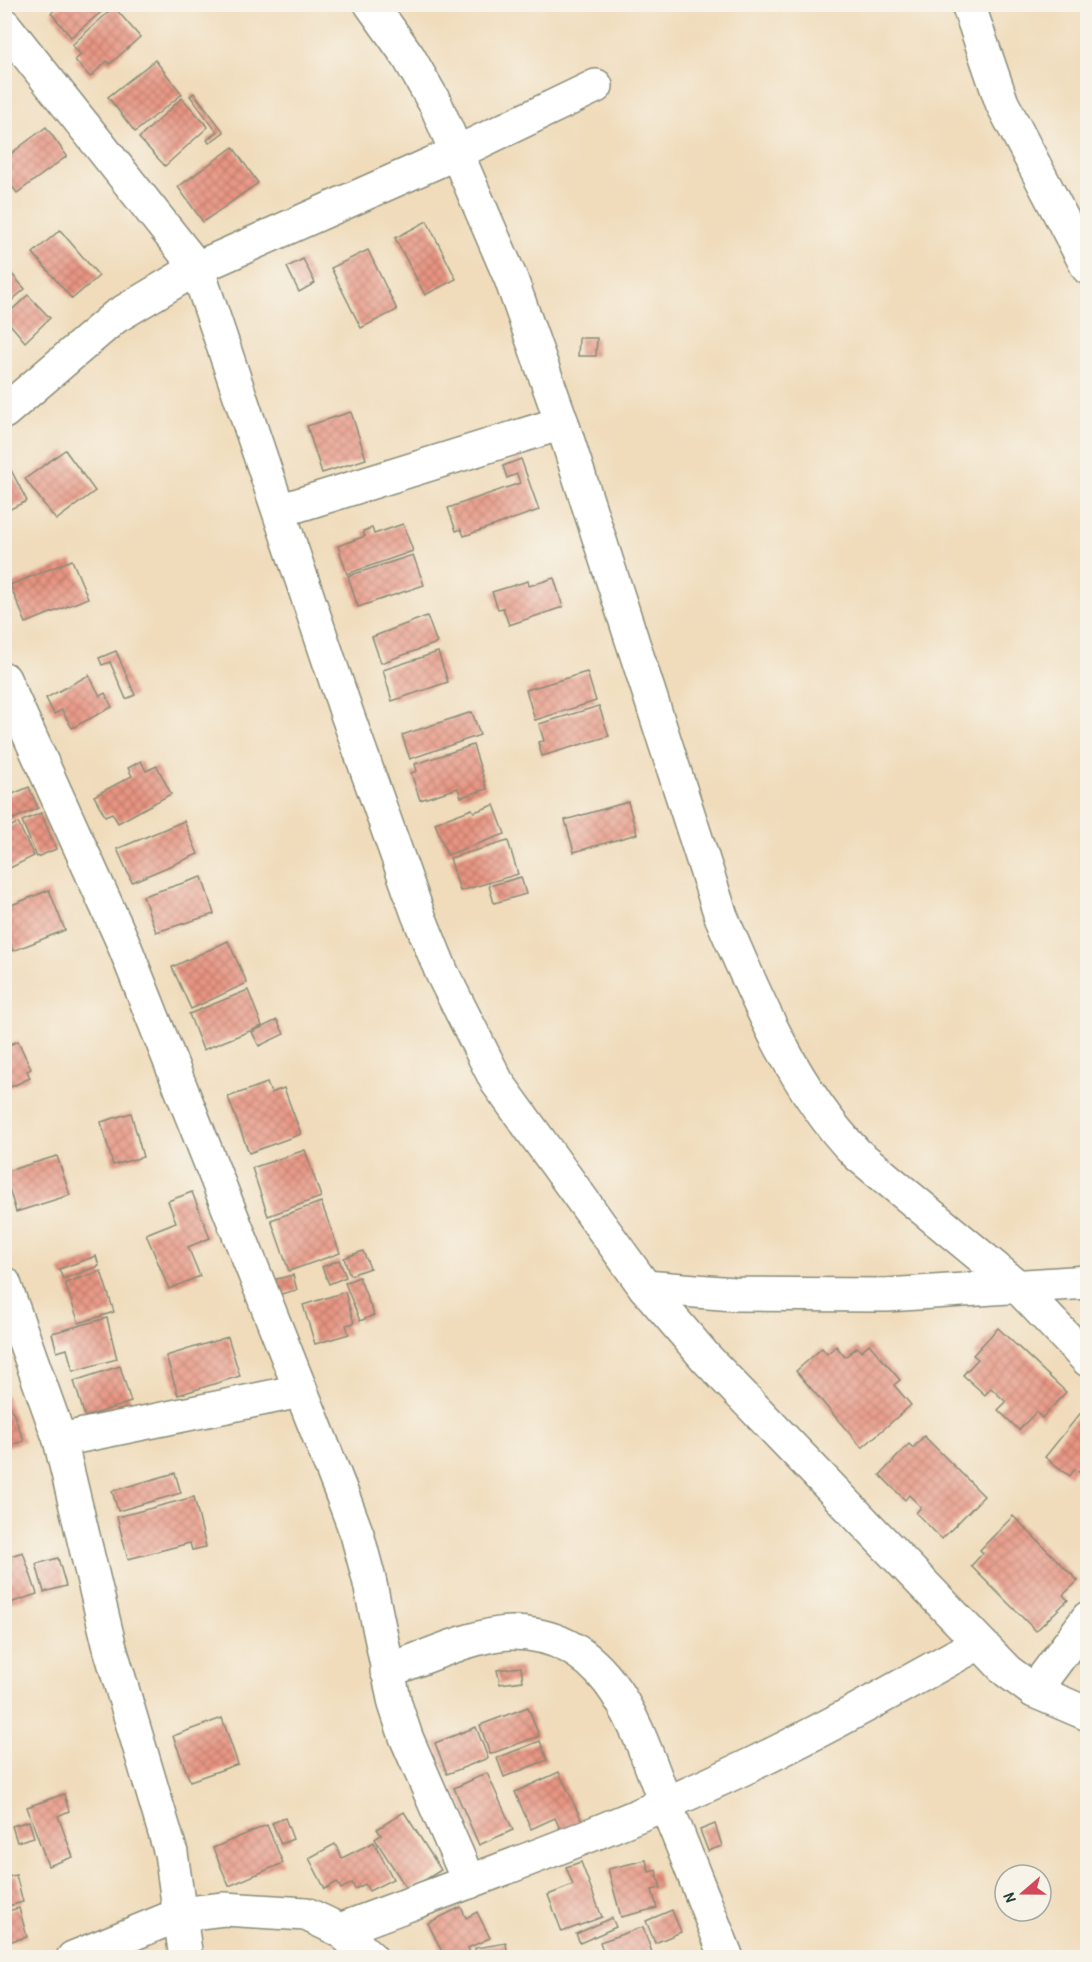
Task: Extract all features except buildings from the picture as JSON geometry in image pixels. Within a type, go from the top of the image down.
[{"type":"street","points":[[371,4],[423,80],[511,279],[562,423],[721,915],[741,962],[802,1083],[834,1131],[857,1154],[1018,1287],[1088,1360]]},
{"type":"street","points":[[968,4],[1002,103],[1088,267]]},
{"type":"street","points":[[4,25],[197,268],[347,714],[442,973],[497,1082],[645,1287],[706,1358],[1007,1671],[1034,1691],[1088,1714]]},
{"type":"street","points":[[4,412],[115,317],[197,268],[456,153],[596,86]]},
{"type":"street","points":[[279,511],[562,423]]},
{"type":"street","points":[[4,679],[122,940],[357,1534],[369,1579],[387,1671],[406,1737],[469,1882]]},
{"type":"street","points":[[645,1287],[734,1294],[816,1296],[886,1295],[1088,1282]]},
{"type":"street","points":[[4,1283],[60,1440],[110,1648],[171,1853],[186,1958]]},
{"type":"street","points":[[60,1440],[300,1391]]},
{"type":"street","points":[[1034,1691],[1088,1618]]},
{"type":"street","points":[[387,1671],[486,1637],[510,1633],[555,1640],[574,1650],[593,1665],[624,1702],[638,1729],[727,1958]]},
{"type":"street","points":[[340,1930],[581,1840],[790,1746],[979,1644]]},
{"type":"street","points":[[73,1958],[181,1914],[224,1909],[306,1914],[340,1930],[371,1958]]}]
